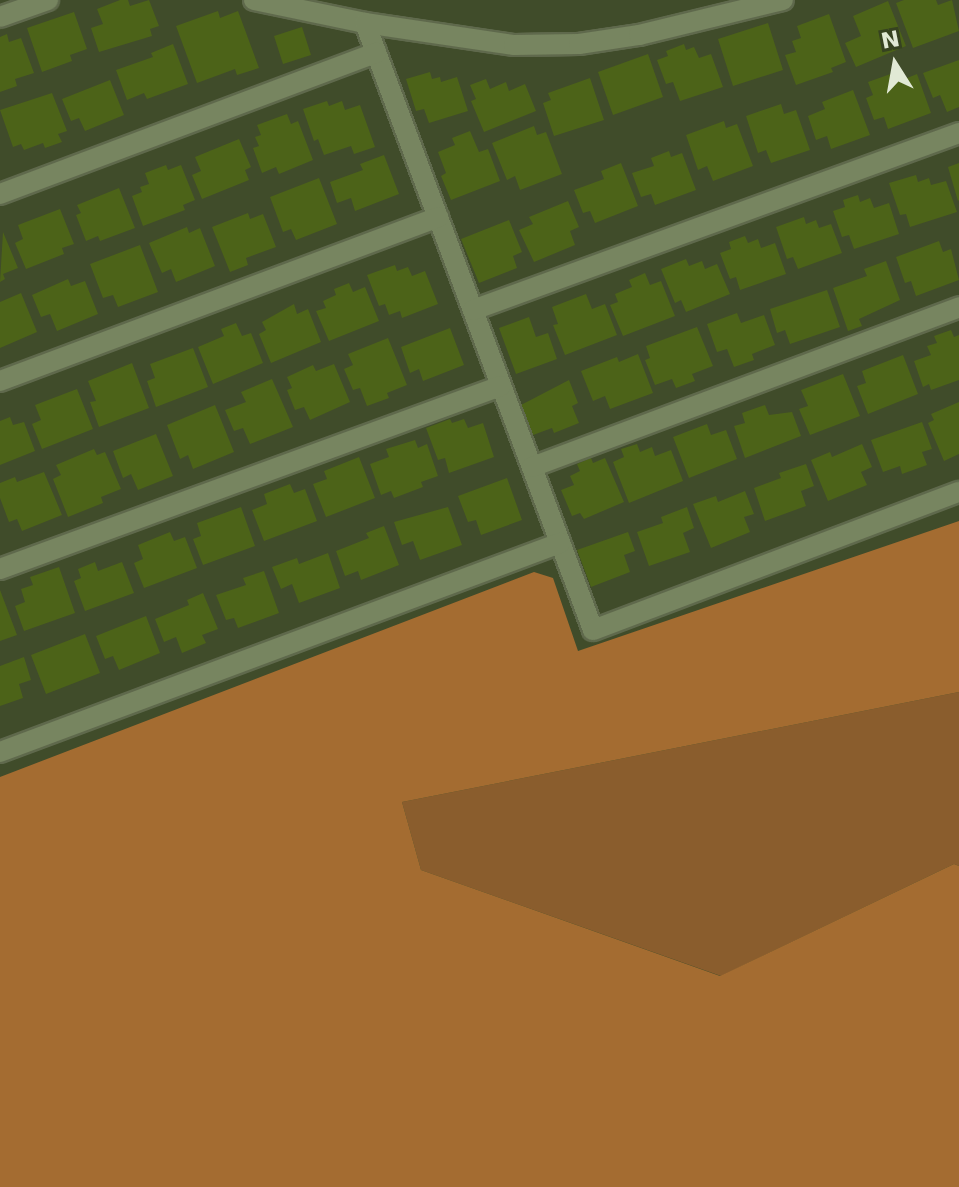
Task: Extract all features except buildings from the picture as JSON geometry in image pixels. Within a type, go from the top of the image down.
[{"type":"street","points":[[0,17],[48,0]]},
{"type":"street","points":[[254,0],[365,23],[514,45],[579,44],[639,35],[783,0]]},
{"type":"street","points":[[365,23],[593,630],[959,492]]},
{"type":"street","points":[[0,194],[376,53]]},
{"type":"street","points":[[473,310],[959,133]]},
{"type":"street","points":[[0,381],[438,217]]},
{"type":"street","points":[[532,467],[959,307]]},
{"type":"street","points":[[0,569],[501,386]]},
{"type":"street","points":[[0,752],[560,543]]},
{"type":"shaded area","points":[[959,521],[959,692],[402,802],[421,870],[720,976],[954,864],[959,866],[959,1187],[0,1187],[0,777],[534,572],[553,578],[578,651]]},
{"type":"shaded area","points":[[959,692],[959,866],[954,864],[721,976],[421,870],[402,802]]}]
